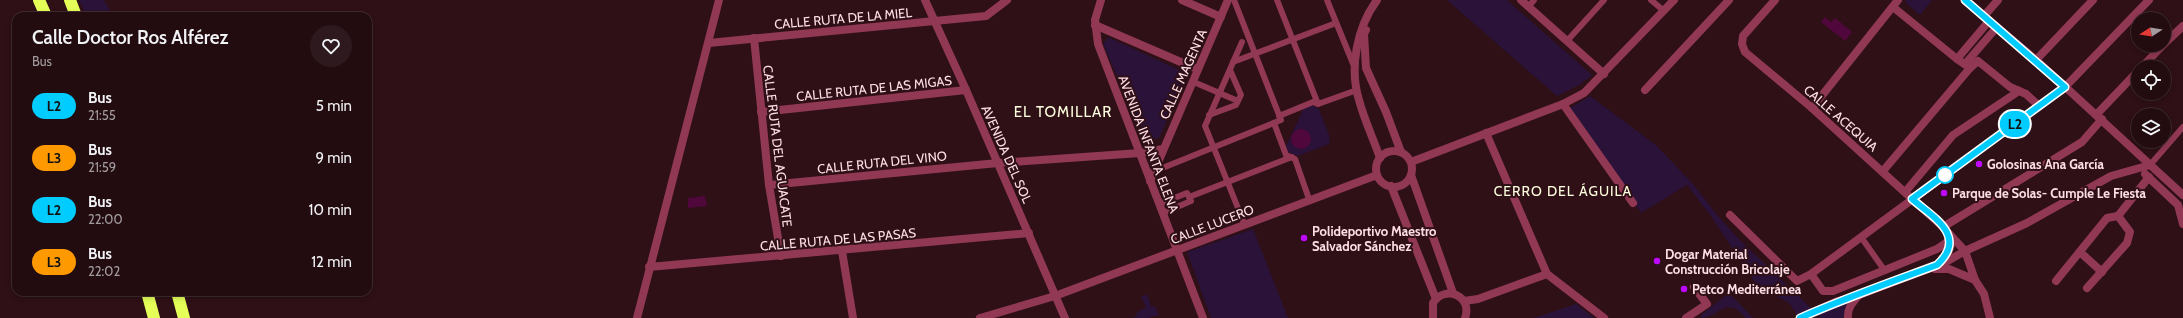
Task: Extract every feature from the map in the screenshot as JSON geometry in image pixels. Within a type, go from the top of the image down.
[{"type":"highway","points":[[39,0],[44,12]]},
{"type":"highway","points":[[70,0],[74,12]]},
{"type":"highway","points":[[148,296],[154,318]]},
{"type":"highway","points":[[177,296],[184,318]]},
{"type":"street","points":[[637,318],[719,0]]},
{"type":"street","name":"AVENIDA DEL SOL","points":[[925,0],[1029,233],[1065,318]]},
{"type":"street","name":"CALLE RUTA DE LA MIEL","points":[[709,43],[986,16],[1007,0]]},
{"type":"street","name":"AVENIDA INFANTA ELENA","points":[[1101,0],[1095,20],[1098,44],[1203,318]]},
{"type":"street","points":[[1182,0],[1221,17]]},
{"type":"street","name":"CALLE MAGENTA","points":[[1150,181],[1228,0]]},
{"type":"street","points":[[1234,0],[1280,118]]},
{"type":"street","points":[[1277,0],[1318,104]]},
{"type":"street","points":[[1326,0],[1355,68]]},
{"type":"street","points":[[1377,0],[1369,10],[1361,30],[1355,68],[1358,98],[1380,158]]},
{"type":"street","points":[[1377,0],[1364,34],[1366,68],[1386,112],[1401,152],[1411,162],[1411,175],[1453,293],[1464,302],[1466,314]]},
{"type":"street","points":[[1522,0],[1531,3],[1567,41],[1604,74]]},
{"type":"street","points":[[1567,41],[1604,0]]},
{"type":"street","points":[[1651,0],[1664,11]]},
{"type":"street","points":[[1411,162],[1563,104],[1584,93],[1674,0]]},
{"type":"street","points":[[1645,90],[1729,0]]},
{"type":"street","name":"CALLE ACEQUIA","points":[[1775,0],[1743,36],[1742,48],[1745,52],[1812,108],[1906,191],[1912,199],[1965,251]]},
{"type":"street","points":[[1965,0],[2036,60],[2183,195]]},
{"type":"street","points":[[1957,59],[1987,18],[1998,0]]},
{"type":"street","points":[[2036,60],[2093,0]]},
{"type":"street","points":[[2141,12],[2149,0]]},
{"type":"street","points":[[1812,108],[1895,3],[1957,59],[1967,66]]},
{"type":"street","points":[[1233,62],[1336,23]]},
{"type":"street","points":[[1730,215],[1797,281],[1811,274],[2065,87],[2131,24]]},
{"type":"street","points":[[1095,25],[1197,69]]},
{"type":"street","points":[[2171,37],[2183,26]]},
{"type":"street","points":[[1883,171],[1997,27]]},
{"type":"street","name":"CALLE RUTA DEL AGUACATE","points":[[754,38],[769,186],[781,256]]},
{"type":"street","points":[[1242,42],[1204,126],[1244,224]]},
{"type":"street","points":[[2149,60],[2156,52]]},
{"type":"street","points":[[1967,66],[1978,61],[2010,87],[2026,94],[2039,106]]},
{"type":"street","points":[[1209,115],[1236,105],[1238,102],[1240,95],[1230,70]]},
{"type":"street","points":[[1811,274],[1823,290],[1833,291],[1937,249],[1947,233],[2082,142],[2099,117],[2131,79]]},
{"type":"street","points":[[1196,83],[1238,102]]},
{"type":"street","name":"CALLE RUTA DE LAS MIGAS","points":[[761,112],[966,90]]},
{"type":"street","points":[[1154,171],[1213,146],[1274,123],[1280,118],[1313,102],[1318,104],[1357,90]]},
{"type":"street","points":[[1906,191],[1953,135],[2020,91]]},
{"type":"street","points":[[1563,104],[1633,203]]},
{"type":"street","points":[[1274,123],[1286,155],[1295,159],[1309,199]]},
{"type":"street","points":[[1800,318],[1838,301],[1859,295],[1937,265],[2027,223],[2111,176],[2150,165],[2183,127]]},
{"type":"street","points":[[1486,133],[1547,274],[1604,318]]},
{"type":"street","name":"CALLE RUTA DEL VINO","points":[[769,186],[998,163],[1140,153],[1163,149]]},
{"type":"street","points":[[1401,152],[1386,152],[1380,158],[1376,168],[1377,175],[1381,181],[1391,186],[1403,184],[1411,175]]},
{"type":"street","points":[[1189,197],[1292,157]]},
{"type":"street","points":[[2139,168],[2178,205],[2183,224]]},
{"type":"street","name":"CALLE LUCERO","points":[[980,318],[1055,296],[1309,199],[1377,175]]},
{"type":"street","points":[[2056,281],[2107,218],[2118,216],[2148,177]]},
{"type":"street","points":[[1391,186],[1436,299]]},
{"type":"street","points":[[1159,204],[1188,193],[1191,202],[1163,213]]},
{"type":"street","points":[[2087,288],[2127,243],[2130,232],[2118,216]]},
{"type":"street","name":"CALLE RUTA DE LAS PASAS","points":[[649,267],[842,251],[1029,233]]},
{"type":"street","points":[[1937,265],[1948,253],[1947,233]]},
{"type":"street","points":[[1861,237],[1885,271]]},
{"type":"street","points":[[842,251],[853,318]]},
{"type":"street","points":[[1965,251],[1975,280],[1984,294],[1990,318]]},
{"type":"street","points":[[2080,252],[2102,272]]},
{"type":"street","points":[[1926,269],[1950,269],[1975,280]]},
{"type":"street","points":[[1464,302],[1478,299],[1547,274]]},
{"type":"street","points":[[1686,318],[1707,304],[1694,287]]},
{"type":"street","points":[[1430,316],[1436,299],[1441,295],[1453,293]]},
{"type":"street","points":[[1848,318],[1848,312],[1852,302],[1859,295]]},
{"type":"street","points":[[1466,314],[1478,299]]},
{"type":"shaded area","points":[[79,0],[104,0],[111,12],[85,12]]},
{"type":"shaded area","points":[[1447,0],[1507,0],[1592,75],[1581,84],[1557,96]]},
{"type":"shaded area","points":[[1907,0],[1932,0],[1920,15],[1905,2]]},
{"type":"shaded area","points":[[1825,17],[1831,22],[1835,18],[1852,32],[1845,41],[1821,22]]},
{"type":"shaded area","points":[[1108,37],[1188,74],[1159,138],[1145,141],[1103,44]]},
{"type":"shaded area","points":[[1590,96],[1656,145],[1693,184],[1718,216],[1741,241],[1812,309],[1797,315],[1789,303],[1758,287],[1711,216],[1687,185],[1641,213],[1570,108]]},
{"type":"shaded area","points":[[1311,105],[1319,109],[1330,138],[1329,144],[1298,156],[1288,152],[1286,146],[1304,108]]},
{"type":"shaded area","points":[[1301,129],[1308,132],[1311,139],[1308,146],[1301,149],[1294,146],[1291,139],[1294,132]]},
{"type":"shaded area","points":[[705,196],[707,206],[688,208],[688,198]]},
{"type":"shaded area","points":[[1253,229],[1288,318],[1211,318],[1187,252]]},
{"type":"shaded area","points":[[1729,293],[1753,318],[1746,318],[1739,311],[1727,307],[1713,315],[1701,318],[1701,315]]},
{"type":"shaded area","points":[[1147,294],[1151,306],[1155,306],[1159,315],[1148,318],[1133,318],[1137,316],[1136,313],[1146,307],[1141,297]]},
{"type":"shaded area","points":[[1850,300],[1845,308],[1843,318],[1819,318],[1818,313]]},
{"type":"shaded area","points":[[1576,304],[1594,318],[1534,318]]},
{"type":"bus line","name":"L2","points":[[1800,318],[1838,301],[1859,295],[1937,265],[1944,258],[1951,246],[1948,232],[1912,199],[2065,87],[2036,60],[1965,0]]},
{"type":"place","name":"Golosinas Ana García","points":[[1979,164]]},
{"type":"place","name":"Parque de Solas- Cumple Le Fiesta","points":[[1944,193]]},
{"type":"place","name":"Polideportivo Maestro Salvador Sánchez","points":[[1304,238]]},
{"type":"place","name":"Dogar Material Construcción Bricolaje","points":[[1657,261]]},
{"type":"place","name":"Petco Mediterránea","points":[[1684,289]]},
{"type":"district","name":"EL TOMILLAR","points":[[1063,112]]},
{"type":"district","name":"CERRO DEL ÁGUILA","points":[[1563,191]]}]
